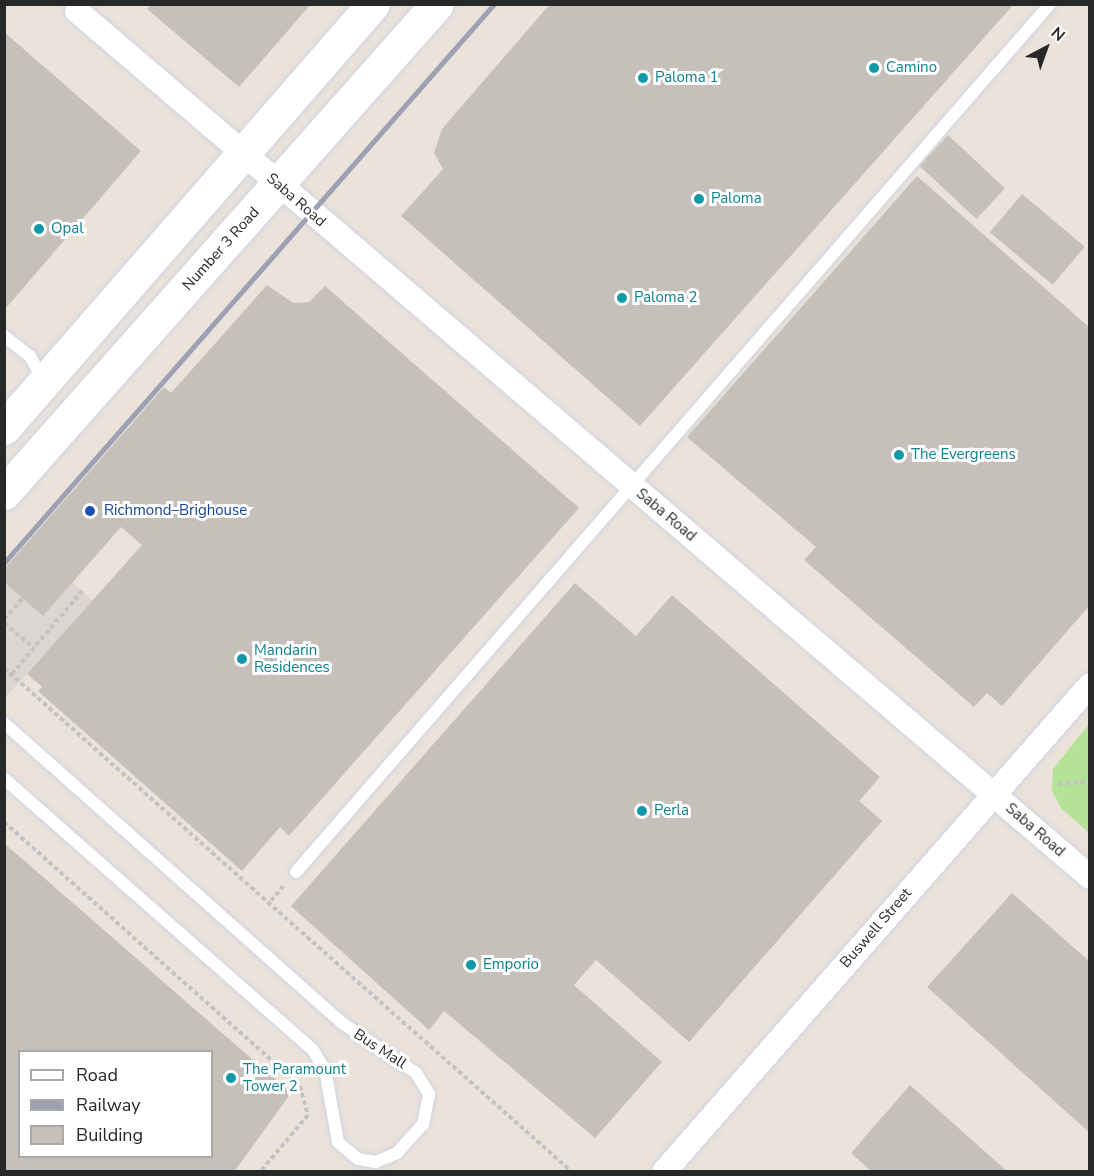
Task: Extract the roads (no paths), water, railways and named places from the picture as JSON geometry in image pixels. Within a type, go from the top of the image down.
[{"type":"main road","points":[[4,428],[43,380],[373,4]]},
{"type":"main road","name":"Number 3 Road","points":[[4,493],[437,4]]},
{"type":"street","name":"Saba Road","points":[[76,6],[278,184],[1089,877]]},
{"type":"street","name":"Buswell Street","points":[[664,1172],[1089,685]]},
{"type":"lane","points":[[296,872],[630,484],[1050,4]]},
{"type":"lane","points":[[4,336],[30,356],[43,380]]},
{"type":"lane","name":"Bus Mall","points":[[4,723],[342,1023],[416,1073],[429,1094],[423,1124],[397,1153],[376,1162],[358,1159],[338,1142],[326,1070],[313,1050],[4,779]]},
{"type":"railway","points":[[4,563],[494,4]]},
{"type":"place","name":"Camino","points":[[874,68]]},
{"type":"place","name":"Paloma 1","points":[[643,78]]},
{"type":"place","name":"Paloma","points":[[699,199]]},
{"type":"place","name":"Opal","points":[[39,229]]},
{"type":"place","name":"Paloma 2","points":[[622,298]]},
{"type":"place","name":"The Evergreens","points":[[899,455]]},
{"type":"place","name":"Richmond–Brighouse","points":[[90,511]]},
{"type":"place","name":"Mandarin Residences","points":[[242,659]]},
{"type":"place","name":"Perla","points":[[642,811]]},
{"type":"place","name":"Emporio","points":[[471,965]]},
{"type":"place","name":"The Paramount Tower 2","points":[[231,1078]]}]
